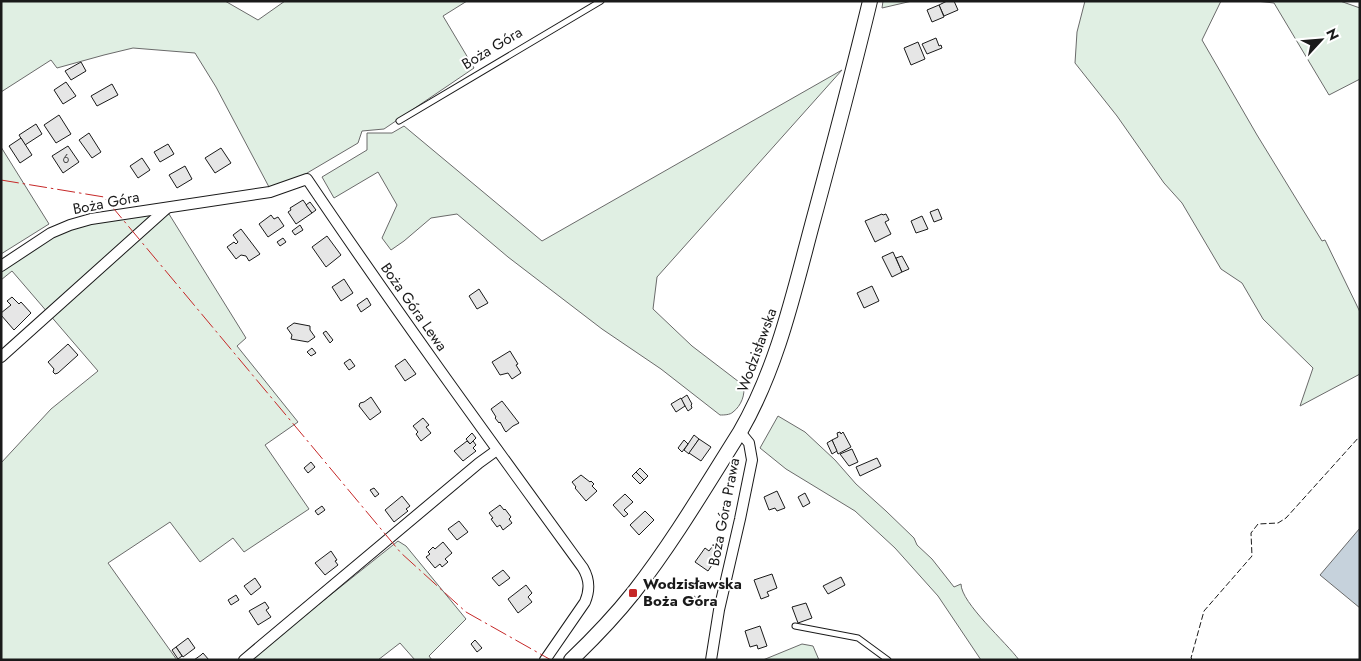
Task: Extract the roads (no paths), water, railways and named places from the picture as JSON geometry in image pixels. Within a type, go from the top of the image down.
[{"type":"main road","name":"Wodzisławska","points":[[571,660],[633,593],[678,530],[749,417],[780,343],[870,1]]},
{"type":"street","name":"Boża Góra","points":[[1,266],[51,234],[70,225],[110,215],[270,192],[307,180]]},
{"type":"street","name":"Boża Góra Lewa","points":[[307,180],[587,575],[589,585],[585,602],[545,660]]},
{"type":"street","points":[[1,357],[167,208]]},
{"type":"street","name":"Boża Góra Prawa","points":[[711,660],[718,610],[752,460],[749,443],[740,432]]},
{"type":"street","points":[[244,660],[479,463],[498,450]]},
{"type":"lane","name":"Boża Góra","points":[[399,121],[601,1]]},
{"type":"lane","points":[[795,626],[858,638],[888,660]]},
{"type":"place","name":"Wodzisławska Boża Góra","points":[[633,593]]}]
